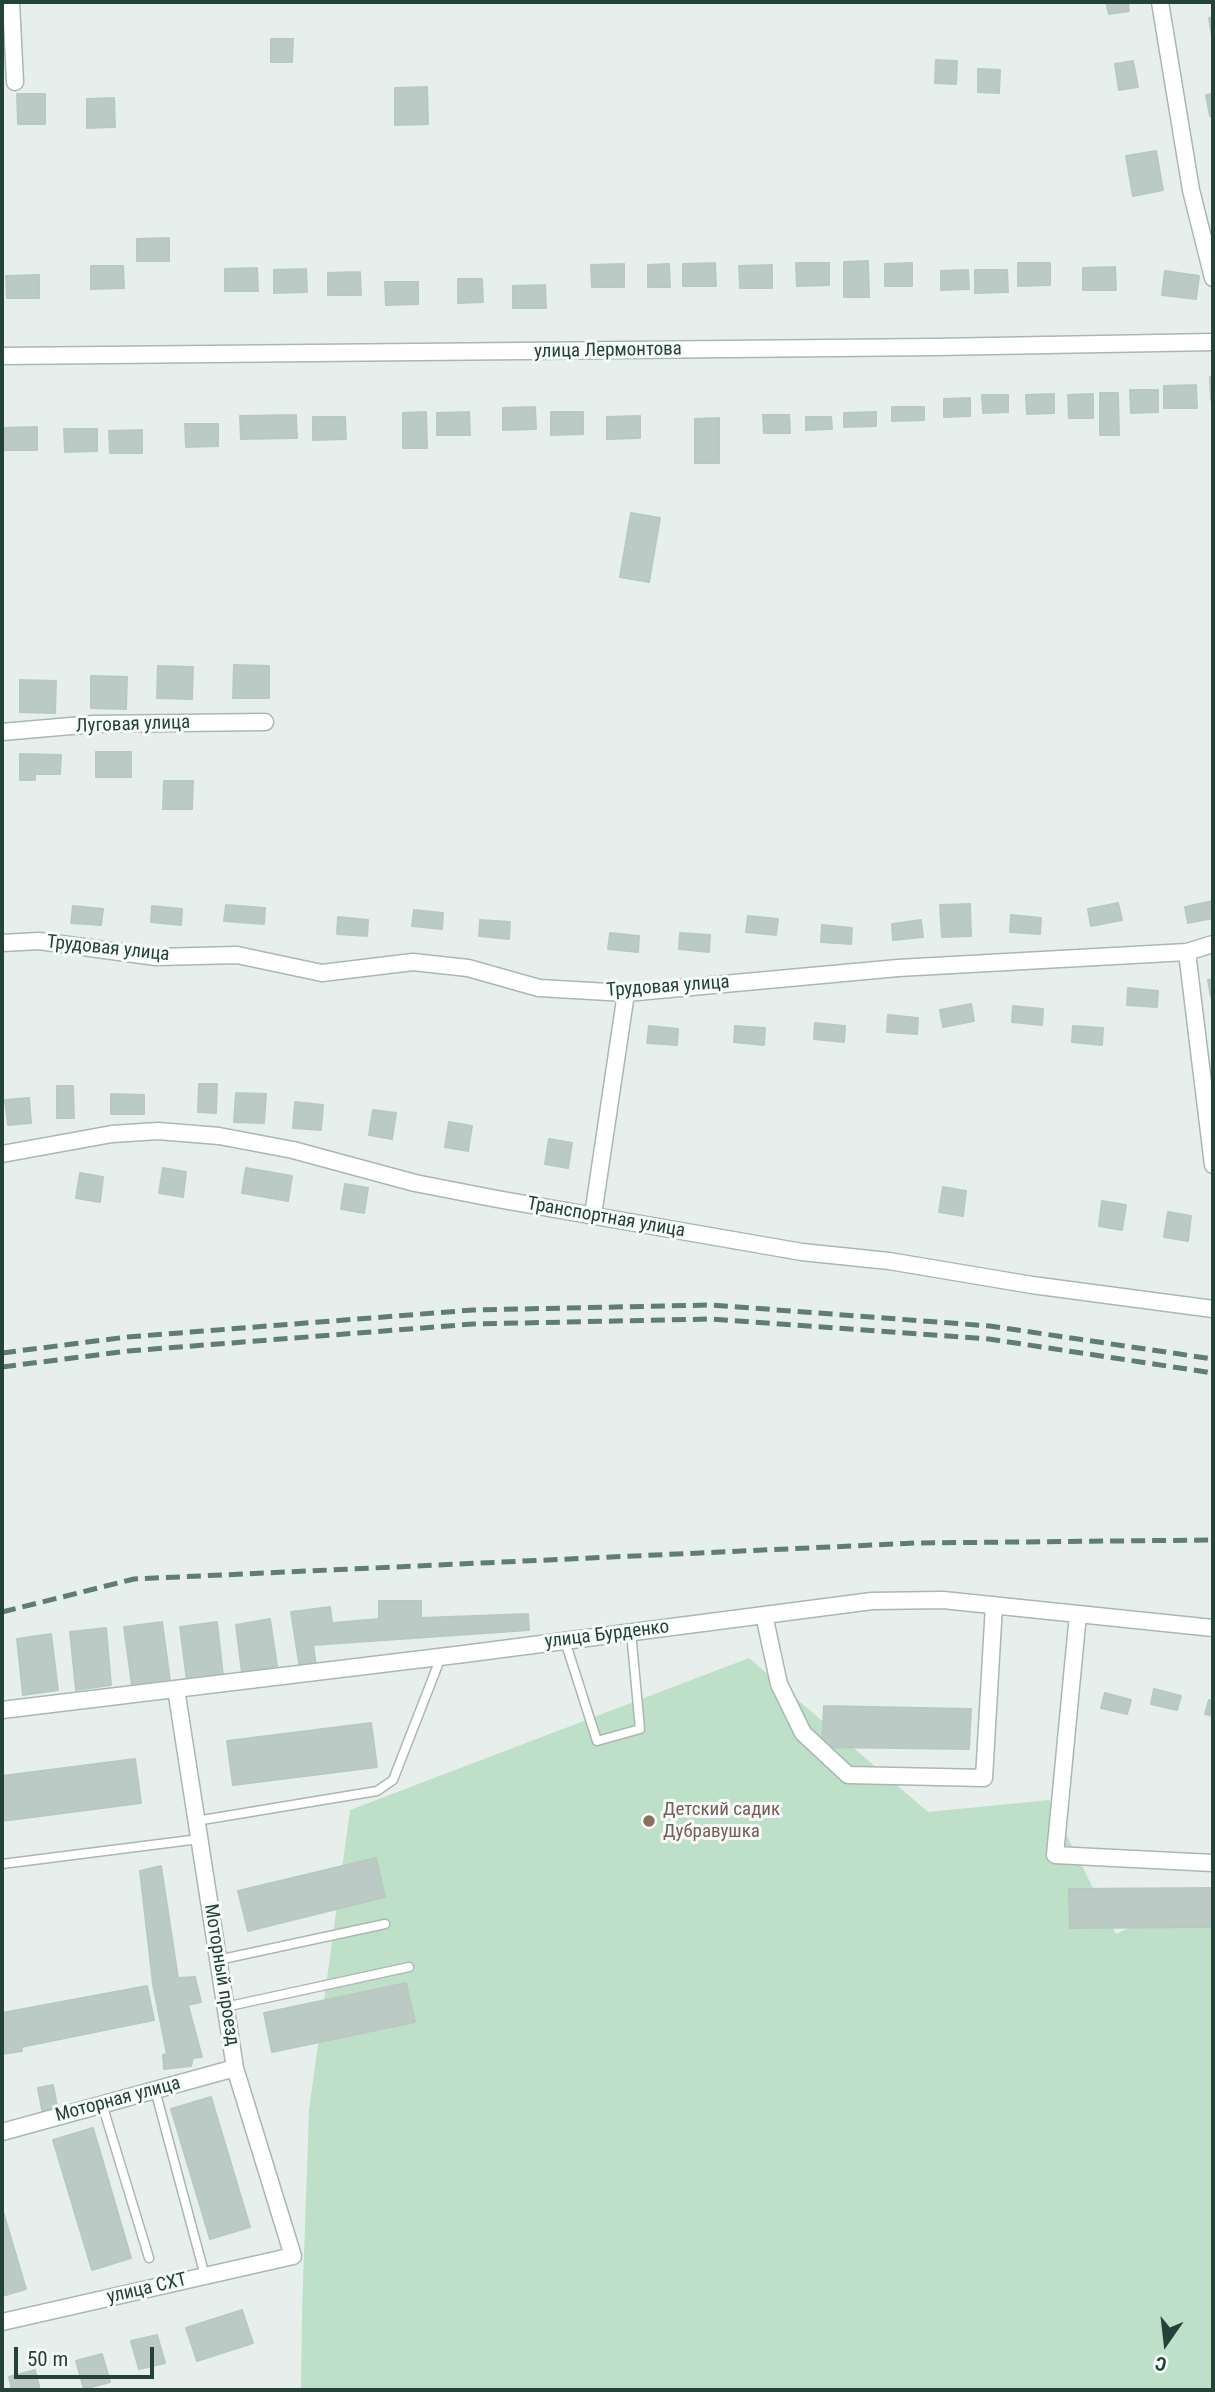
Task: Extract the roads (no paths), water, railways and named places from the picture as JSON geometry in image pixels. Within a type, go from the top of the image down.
[{"type":"street","points":[[11,2],[15,82]]},
{"type":"street","points":[[1160,2],[1191,190],[1213,278]]},
{"type":"street","name":"улица Лермонтова","points":[[2,356],[1213,342]]},
{"type":"street","name":"Луговая улица","points":[[2,732],[94,724],[265,722]]},
{"type":"street","name":"Трудовая улица","points":[[2,943],[38,941],[156,957],[237,956],[322,973],[413,962],[468,968],[540,988],[626,993],[898,968],[1187,952],[1213,944]]},
{"type":"street","points":[[1187,952],[1213,1165]]},
{"type":"street","points":[[593,1215],[626,993]]},
{"type":"street","name":"Транспортная улица","points":[[2,1154],[112,1134],[158,1131],[219,1136],[293,1150],[415,1183],[802,1252],[889,1261],[1032,1285],[1213,1309]]},
{"type":"street","name":"улица Бурденко","points":[[2,1710],[872,1601],[943,1600],[1213,1628]]},
{"type":"street","points":[[764,1615],[779,1685],[803,1733],[848,1775],[984,1779],[994,1605]]},
{"type":"street","points":[[1078,1614],[1055,1855],[1213,1863]]},
{"type":"street","name":"Моторный проезд","points":[[176,1689],[235,2068],[293,2256]]},
{"type":"street","name":"Моторная улица","points":[[2,2132],[235,2068]]},
{"type":"street","name":"улица СХТ","points":[[2,2322],[293,2256]]},
{"type":"lane","points":[[565,1641],[597,1741],[640,1729],[631,1632]]},
{"type":"lane","points":[[196,1821],[377,1791],[393,1780],[441,1657]]},
{"type":"lane","points":[[2,1864],[199,1839]]},
{"type":"lane","points":[[218,1960],[385,1924]]},
{"type":"lane","points":[[225,2007],[409,1967]]},
{"type":"lane","points":[[155,2090],[205,2276]]},
{"type":"lane","points":[[102,2104],[149,2258]]},
{"type":"railway","points":[[2,1353],[127,1337],[473,1310],[712,1305],[990,1326],[1213,1359]]},
{"type":"railway","points":[[2,1367],[128,1351],[473,1324],[712,1319],[989,1339],[1213,1373]]},
{"type":"railway","points":[[2,1612],[134,1579],[916,1543],[1213,1540]]},
{"type":"place","name":"Детский садик Дубравушка","points":[[649,1821]]}]
